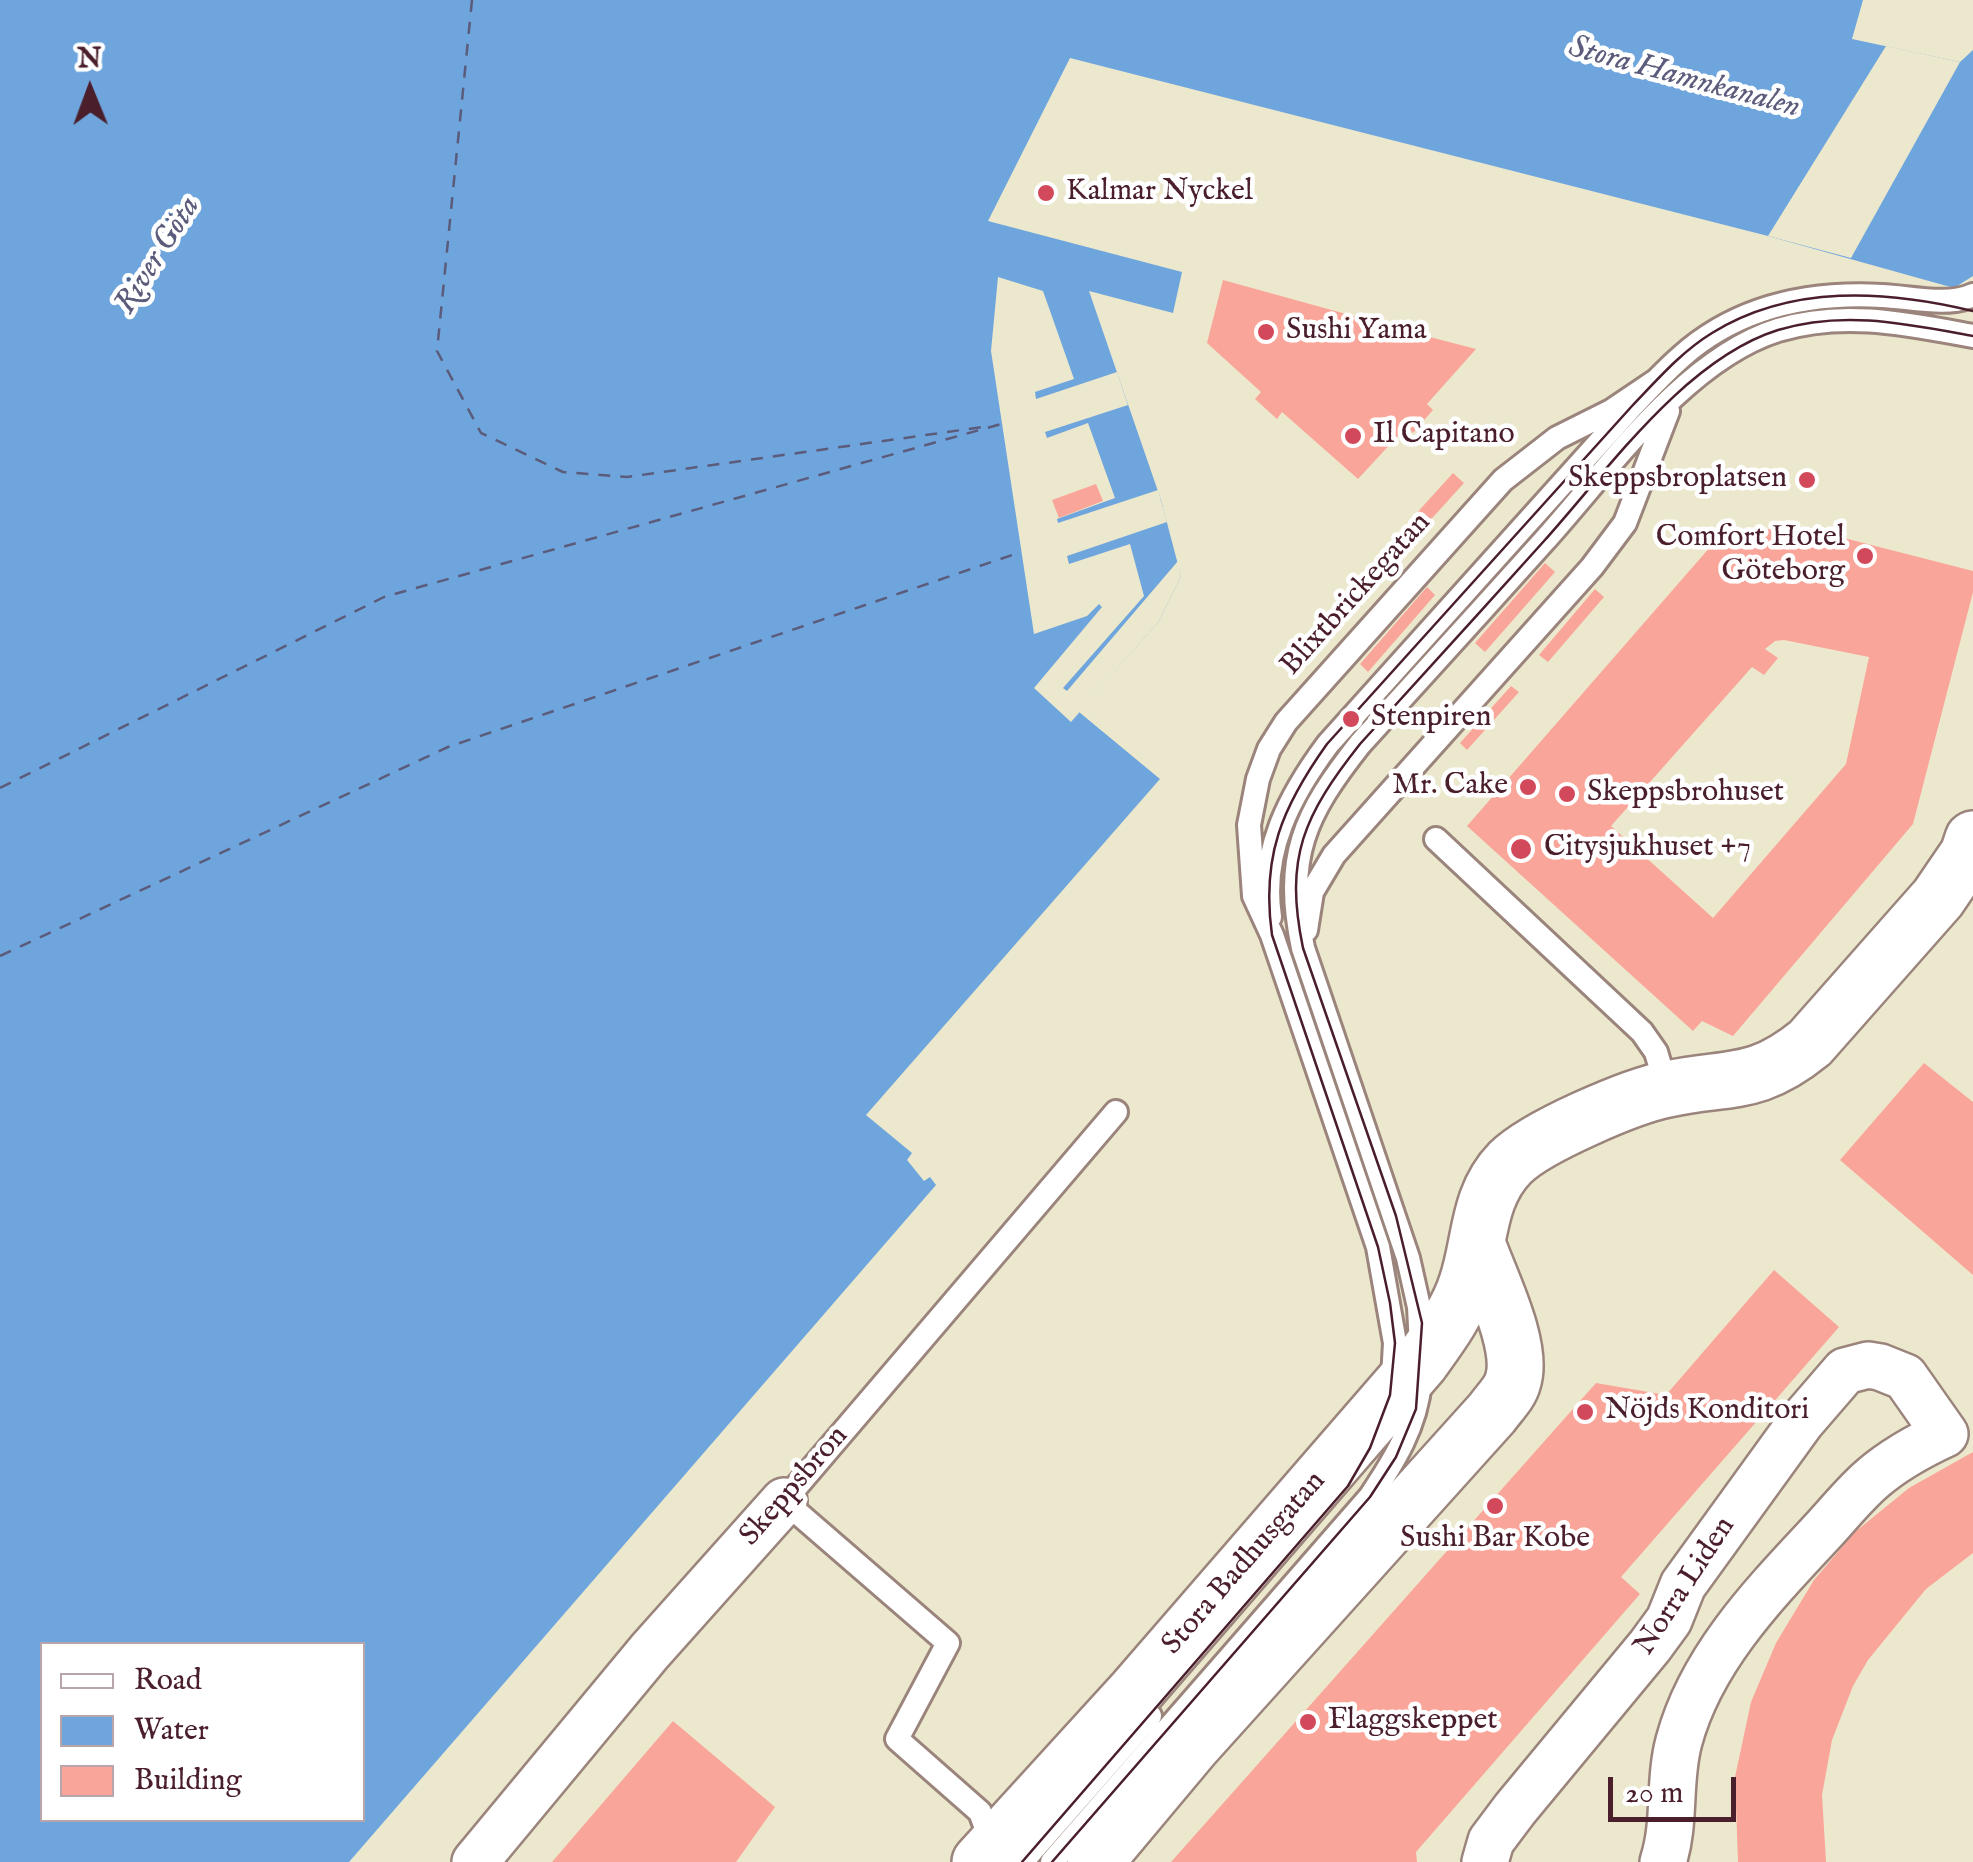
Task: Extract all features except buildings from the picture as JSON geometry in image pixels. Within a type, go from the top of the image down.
[{"type":"street","name":"Stora Badhusgatan","points":[[998,1857],[1443,1331],[1466,1287],[1478,1246],[1478,1224],[1489,1191],[1511,1162],[1615,1105],[1667,1089],[1765,1073],[1790,1059],[1810,1043],[1938,898],[1968,854],[1973,839]]},
{"type":"street","points":[[1095,1862],[1192,1746],[1492,1414],[1512,1386],[1515,1373],[1508,1325],[1478,1246]]},
{"type":"street","name":"Norra Liden","points":[[1485,1862],[1491,1841],[1515,1809],[1669,1620],[1682,1585],[1801,1422],[1845,1372],[1856,1366],[1880,1366],[1904,1377],[1959,1428],[1915,1447],[1872,1479],[1728,1640],[1704,1681],[1679,1740],[1672,1782],[1670,1843],[1663,1862]]},
{"type":"street","name":"Skeppsbron","points":[[475,1862],[650,1651],[784,1501]]},
{"type":"lane","name":"Blixtbrickegatan","points":[[1303,948],[1312,892],[1334,856],[1592,567],[1624,523],[1666,388],[1680,358],[1713,332],[1779,304],[1830,295],[1920,299],[1973,295]]},
{"type":"lane","name":"Blixtbrickegatan","points":[[1920,299],[1973,311]]},
{"type":"lane","name":"Blixtbrickegatan","points":[[1406,1378],[1395,1343],[1380,1257],[1272,935],[1254,896],[1249,824],[1263,764],[1286,722],[1503,480],[1558,438],[1666,388],[1734,348],[1802,324],[1875,320],[1973,336]]},
{"type":"lane","name":"Blixtbrickegatan","points":[[1272,935],[1268,903],[1272,849],[1301,781],[1328,744],[1666,388]]},
{"type":"lane","name":"Blixtbrickegatan","points":[[1406,1378],[1422,1322],[1408,1258],[1303,948],[1294,887],[1304,830],[1320,796],[1360,744],[1666,388]]},
{"type":"lane","points":[[1436,839],[1642,1032],[1656,1052],[1667,1089]]},
{"type":"lane","name":"Skeppsbron","points":[[784,1501],[1116,1112]]},
{"type":"lane","points":[[1355,1474],[1406,1378]]},
{"type":"lane","points":[[1052,1862],[1370,1496],[1408,1433],[1416,1409],[1406,1378]]},
{"type":"lane","points":[[784,1501],[948,1643],[896,1739],[980,1812],[998,1857],[1244,1606]]},
{"type":"water","points":[[0,0],[1863,0],[1852,39],[1960,62],[1973,50],[1973,276],[1954,288],[1768,236],[1070,58],[988,221],[1182,272],[1173,313],[1089,291],[1161,500],[1181,576],[1159,621],[1079,712],[1160,779],[866,1115],[912,1153],[907,1160],[924,1181],[930,1177],[936,1185],[349,1862],[0,1862]]},
{"type":"pier","points":[[1886,46],[1960,62],[1851,258],[1768,236]]},
{"type":"pier","points":[[998,277],[1043,291],[1074,379],[1035,392],[1036,399],[1117,372],[1128,405],[1045,432],[1047,438],[1088,423],[1115,498],[1057,519],[1058,523],[1158,490],[1167,522],[1067,556],[1069,564],[1130,544],[1144,596],[1063,688],[1067,691],[1178,561],[1181,576],[1159,621],[1071,722],[1034,688],[1102,607],[1099,604],[1087,616],[1034,634],[991,351]]},
{"type":"ferry route","points":[[472,0],[437,351],[481,433],[563,472],[627,477],[990,426]]},
{"type":"ferry route","points":[[0,788],[384,597],[1001,424]]},
{"type":"ferry route","points":[[0,956],[448,747],[1021,552]]},
{"type":"tram line","points":[[1022,1862],[1348,1486],[1370,1448],[1390,1395],[1395,1343],[1378,1247],[1272,935],[1270,881],[1278,834],[1311,767],[1327,744],[1632,406],[1670,367],[1712,333],[1774,306],[1840,296],[1907,299],[1973,311]]},
{"type":"tram line","points":[[1052,1862],[1370,1497],[1396,1457],[1416,1409],[1422,1323],[1396,1216],[1303,948],[1298,916],[1296,888],[1303,839],[1325,793],[1360,744],[1622,451],[1711,365],[1744,344],[1778,330],[1827,321],[1875,321],[1973,336]]},
{"type":"place","name":"Kalmar Nyckel","points":[[1046,193]]},
{"type":"place","name":"Sushi Yama","points":[[1266,332]]},
{"type":"place","name":"Il Capitano","points":[[1353,436]]},
{"type":"place","name":"Skeppsbroplatsen","points":[[1807,480]]},
{"type":"place","name":"Comfort Hotel Göteborg","points":[[1865,556]]},
{"type":"place","name":"Stenpiren","points":[[1351,719]]},
{"type":"place","name":"Mr. Cake","points":[[1528,787]]},
{"type":"place","name":"Skeppsbrohuset","points":[[1567,794]]},
{"type":"place","name":"Citysjukhuset +7","points":[[1521,849]]},
{"type":"place","name":"Nöjds Konditori","points":[[1585,1412]]},
{"type":"place","name":"Sushi Bar Kobe","points":[[1495,1506]]},
{"type":"place","name":"Flaggskeppet","points":[[1308,1722]]},
{"type":"water label","name":"Stora Hamnkanalen","points":[[1684,79]]},
{"type":"water label","name":"River Göta","points":[[159,256]]}]
